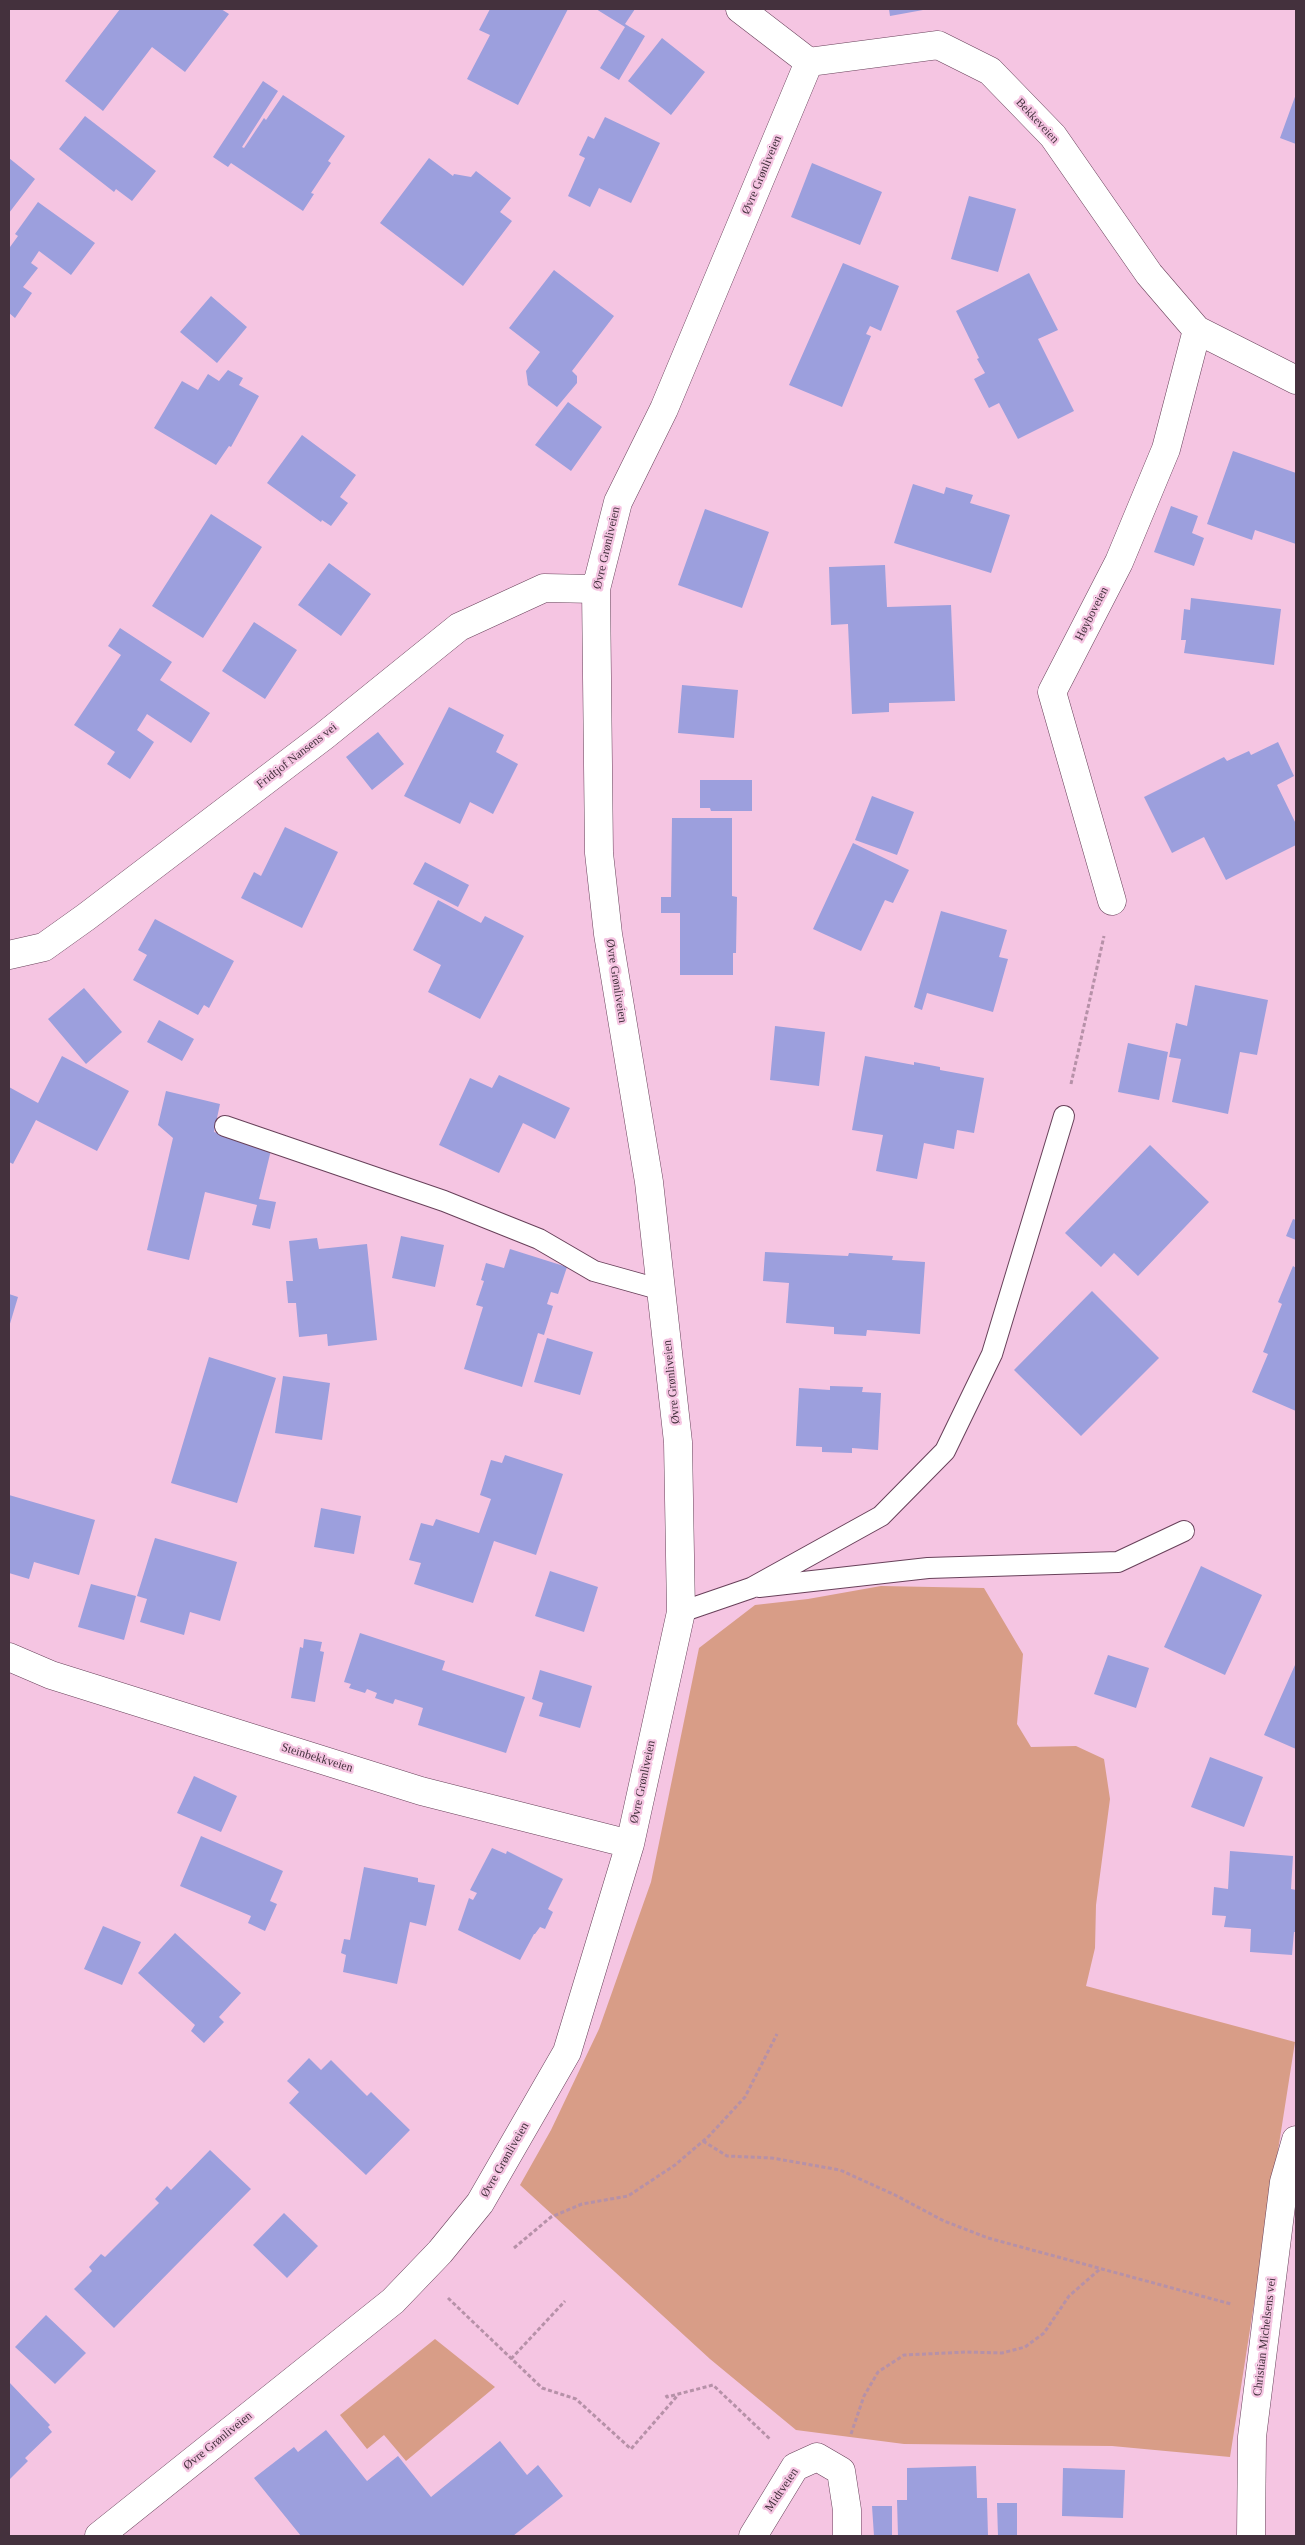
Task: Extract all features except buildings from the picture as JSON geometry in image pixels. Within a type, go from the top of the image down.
[{"type":"street","points":[[740,9],[809,62]]},
{"type":"street","name":"Bekkeveien","points":[[809,62],[938,45],[990,71],[1053,136],[1149,274],[1197,330],[1296,380]]},
{"type":"street","name":"Øvre Grønliveien","points":[[99,2536],[393,2301],[440,2252],[480,2203],[567,2052],[630,1844],[681,1612],[678,1442],[649,1182],[608,934],[599,853],[596,589],[618,502],[664,409],[809,62]]},
{"type":"street","name":"Høyboveien","points":[[1112,901],[1052,692],[1118,562],[1166,449],[1197,330]]},
{"type":"street","name":"Fridtjof Nansens vei","points":[[9,955],[44,947],[86,917],[324,736],[459,627],[544,588],[596,589]]},
{"type":"street","name":"Steinbekkveien","points":[[9,1657],[51,1675],[421,1791],[630,1844]]},
{"type":"street","name":"Christian Michelsens vei","points":[[1250,2536],[1252,2437],[1269,2314],[1284,2182],[1296,2140]]},
{"type":"street","name":"Midtveien","points":[[753,2536],[795,2467],[817,2457],[841,2471]]},
{"type":"street","points":[[841,2471],[847,2510],[847,2536]]},
{"type":"lane","points":[[681,1612],[751,1588],[881,1516],[945,1450],[992,1354],[1064,1116]]},
{"type":"lane","points":[[225,1126],[444,1201],[539,1239],[594,1271],[662,1290]]},
{"type":"lane","points":[[751,1588],[928,1568],[1118,1562],[1184,1531]]},
{"type":"path","points":[[1064,1116],[1112,901]]},
{"type":"path","points":[[514,2248],[550,2218],[582,2204],[628,2196],[675,2165],[703,2141],[745,2097],[777,2034]]},
{"type":"path","points":[[703,2141],[727,2156],[772,2158],[840,2170],[895,2195],[944,2221],[988,2238],[1269,2314]]},
{"type":"path","points":[[841,2471],[853,2425],[864,2396],[878,2372],[904,2355],[967,2352],[1002,2353],[1024,2347],[1044,2333],[1069,2296],[1100,2269]]},
{"type":"path","points":[[511,2359],[565,2301]]},
{"type":"path","points":[[456,2308],[542,2388],[576,2399],[631,2449],[678,2395]]},
{"type":"path","points":[[666,2395],[678,2395],[713,2384],[762,2430],[795,2467]]},
{"type":"shaded area","points":[[881,1586],[984,1588],[1023,1654],[1017,1724],[1031,1747],[1076,1746],[1104,1759],[1110,1799],[1096,1905],[1095,1948],[1086,1986],[1295,2042],[1230,2457],[1112,2446],[904,2444],[796,2430],[710,2359],[520,2185],[551,2130],[599,2029],[651,1882],[699,1648],[755,1605],[808,1599]]},
{"type":"shaded area","points":[[435,2339],[495,2387],[406,2461],[384,2435],[367,2449],[340,2415]]}]
